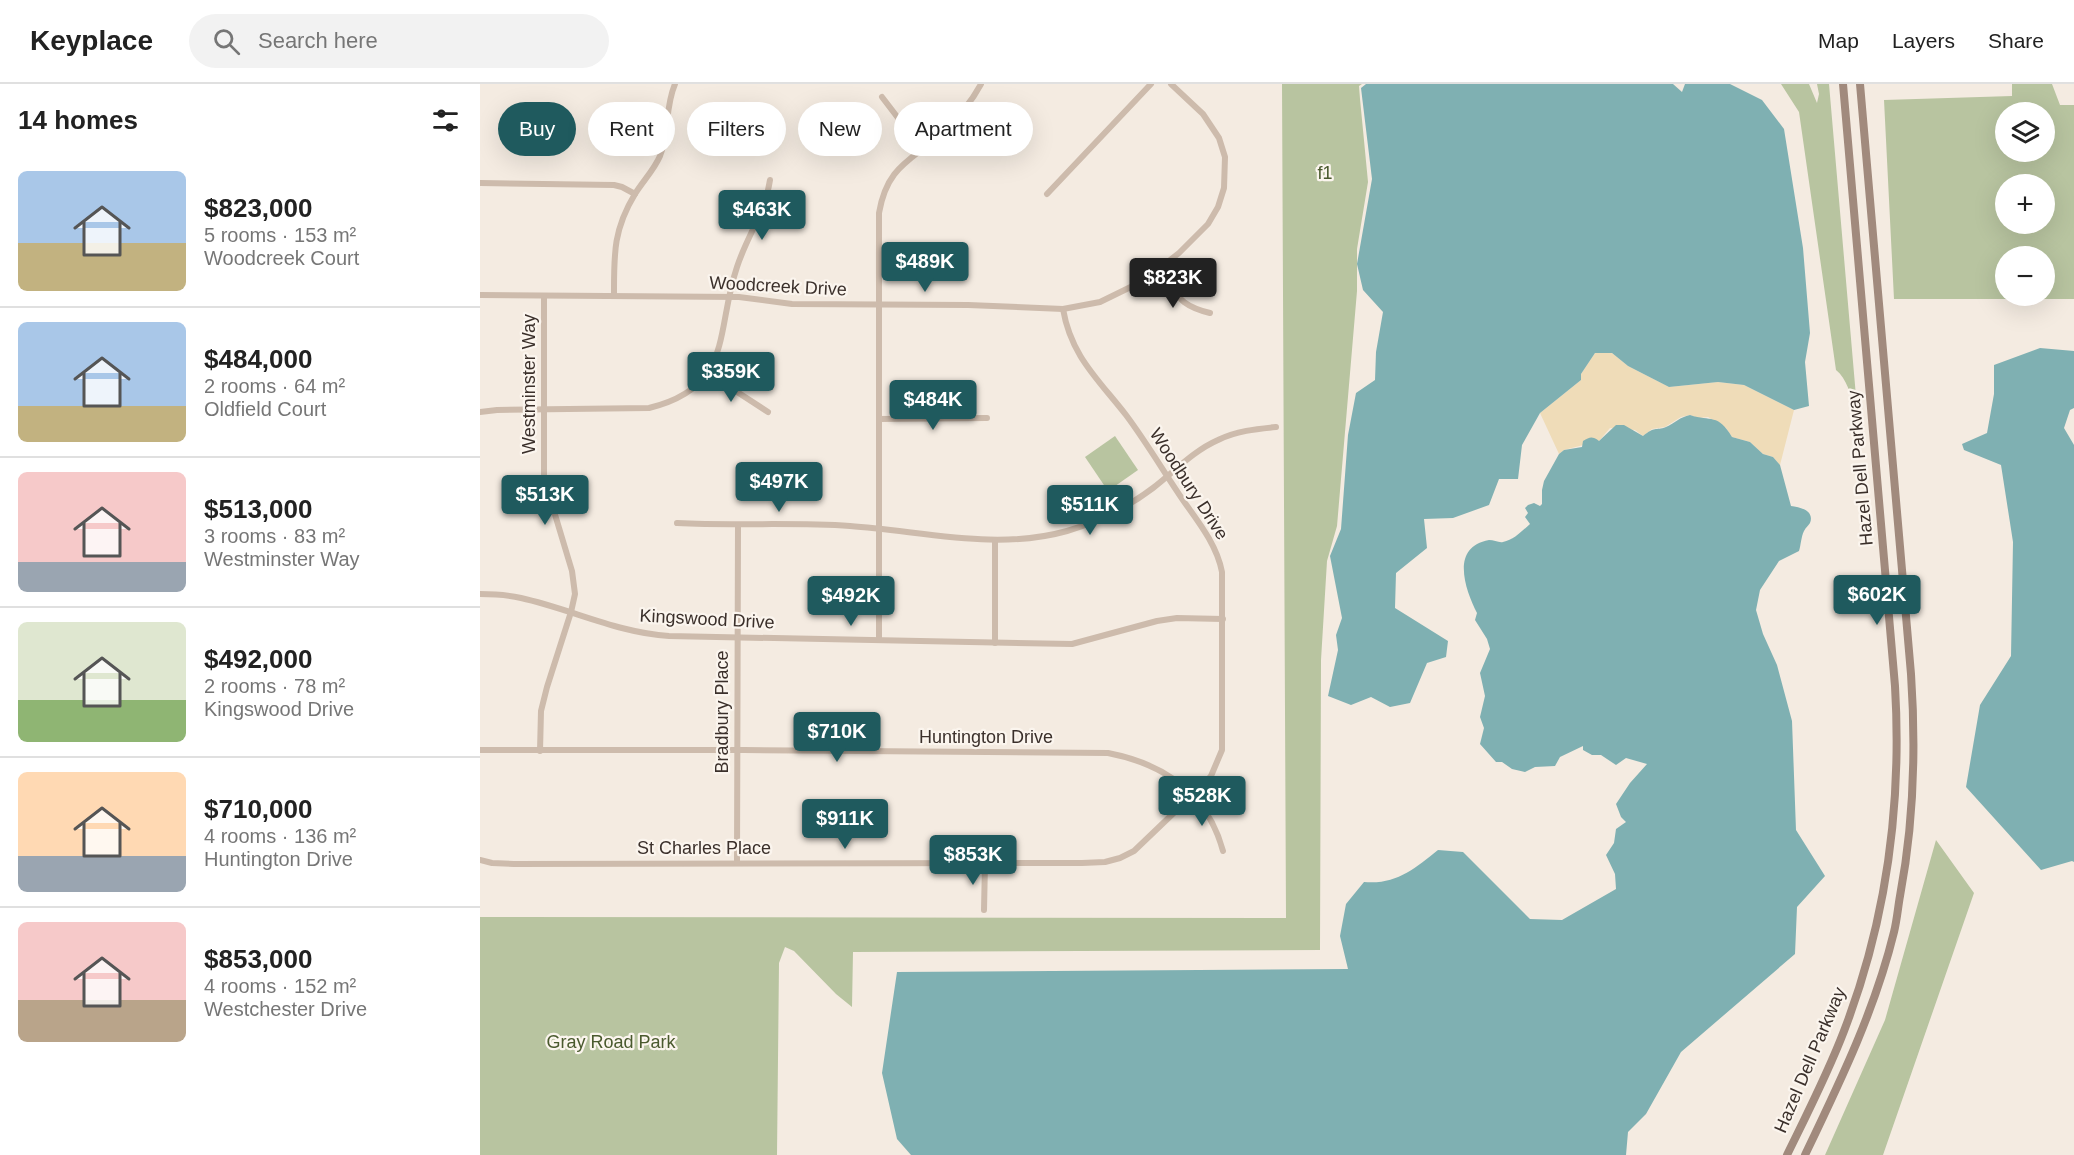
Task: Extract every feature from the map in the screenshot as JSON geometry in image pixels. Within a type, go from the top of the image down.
[{"type":"main road","name":"Hazel Dell Parkway","points":[[1787,1155],[1834,1055],[1863,978],[1887,878],[1897,775],[1895,686],[1843,84]]},
{"type":"main road","name":"Hazel Dell Parkway","points":[[1805,1155],[1854,1052],[1894,930],[1908,844],[1913,786],[1914,730],[1911,674],[1860,84]]},
{"type":"street","points":[[969,102],[981,84]]},
{"type":"street","points":[[1047,194],[1151,84]]},
{"type":"street","name":"Woodcreek Drive","points":[[480,295],[730,297],[792,304],[968,305],[1063,309],[1100,302],[1158,271],[1208,224],[1218,207],[1225,180],[1225,157],[1219,138],[1203,114],[1172,84]]},
{"type":"street","points":[[614,296],[615,240],[635,194],[655,167],[660,156],[665,139],[668,105],[673,85]]},
{"type":"street","points":[[882,97],[894,113]]},
{"type":"street","points":[[879,640],[881,204],[894,172],[912,156]]},
{"type":"street","points":[[480,412],[649,408],[680,398],[700,383],[716,359],[737,266],[766,201],[770,180]]},
{"type":"street","points":[[480,183],[614,185],[635,194]]},
{"type":"street","points":[[1158,271],[1183,303],[1210,313]]},
{"type":"street","name":"Westminster Way","points":[[540,751],[542,711],[547,687],[575,594],[574,578],[544,478],[544,296]]},
{"type":"street","name":"Woodbury Drive","points":[[1063,309],[1066,330],[1076,350],[1126,415],[1218,556],[1223,580],[1222,750],[1211,776],[1192,795]]},
{"type":"street","points":[[708,373],[768,412]]},
{"type":"street","points":[[879,419],[987,418]]},
{"type":"street","points":[[677,523],[839,525],[995,540],[1037,537],[1089,524],[1136,499],[1196,452],[1220,439],[1238,433],[1276,427]]},
{"type":"street","name":"Bradbury Place","points":[[737,862],[738,525]]},
{"type":"street","points":[[995,540],[995,643]]},
{"type":"street","name":"Kingswood Drive","points":[[480,594],[519,597],[649,635],[1072,644],[1156,621],[1177,618],[1223,619]]},
{"type":"street","name":"Huntington Drive","points":[[480,750],[1108,753],[1126,757],[1162,771],[1178,782],[1208,813],[1223,850]]},
{"type":"street","name":"St Charles Place","points":[[480,860],[514,864],[1105,862],[1134,851],[1192,795]]},
{"type":"street","points":[[984,910],[985,862]]},
{"type":"green space","points":[[1282,84],[1362,84],[1359,86],[1368,182],[1357,249],[1357,291],[1337,526],[1327,561],[1321,660],[1320,950],[853,952],[852,1007],[794,951],[785,947],[779,963],[777,1155],[480,1155],[480,917],[1286,918]]},
{"type":"green space","points":[[1781,84],[1809,84],[1817,103],[1819,94],[1817,84],[1829,84],[1857,408],[1846,382],[1836,370],[1799,112]]},
{"type":"green space","points":[[2012,84],[2052,84],[2060,105],[2074,105],[2074,299],[2055,299],[2055,246],[1995,246],[1995,299],[1894,299],[1884,100],[2012,96]]},
{"type":"green space","points":[[1115,436],[1138,470],[1108,491],[1085,457]]},
{"type":"green space","points":[[1936,840],[1974,893],[1883,1155],[1825,1155],[1885,1020]]},
{"type":"sand","points":[[1595,353],[1612,353],[1628,366],[1669,387],[1718,382],[1744,385],[1794,410],[1780,465],[1773,457],[1763,454],[1750,442],[1732,437],[1726,428],[1708,417],[1698,418],[1690,415],[1681,417],[1665,427],[1652,429],[1643,436],[1635,430],[1610,428],[1599,441],[1564,450],[1559,454],[1540,413],[1581,380],[1581,374]]},
{"type":"water","points":[[1366,84],[1673,84],[1682,92],[1685,84],[1730,84],[1762,100],[1784,129],[1803,248],[1810,333],[1805,362],[1809,406],[1794,410],[1744,385],[1718,382],[1669,387],[1628,366],[1612,353],[1595,353],[1581,374],[1581,380],[1540,413],[1522,445],[1518,479],[1499,479],[1489,505],[1453,518],[1424,519],[1427,548],[1396,573],[1395,608],[1448,641],[1446,657],[1427,663],[1410,703],[1390,707],[1371,697],[1351,705],[1328,696],[1338,650],[1336,635],[1342,618],[1330,556],[1341,529],[1348,435],[1356,393],[1375,380],[1376,352],[1383,312],[1363,290],[1357,264],[1372,179],[1361,88]]},
{"type":"water","points":[[2040,348],[2074,351],[2074,408],[2070,410],[2064,428],[2074,445],[2074,862],[2041,870],[1966,787],[1980,705],[2011,656],[2013,542],[2001,465],[1964,450],[1962,444],[1987,433],[1994,394],[1994,365]]},
{"type":"water","points":[[1690,415],[1718,421],[1732,437],[1750,442],[1763,454],[1773,457],[1780,465],[1791,506],[1805,510],[1810,515],[1810,523],[1803,533],[1799,551],[1779,561],[1760,590],[1756,610],[1763,634],[1777,665],[1792,721],[1796,830],[1825,876],[1797,907],[1795,954],[1681,1052],[1646,1114],[1628,1132],[1626,1155],[911,1155],[897,1139],[882,1073],[897,972],[1348,969],[1340,936],[1346,904],[1364,882],[1386,881],[1395,878],[1438,850],[1463,852],[1530,919],[1562,920],[1616,889],[1615,874],[1606,855],[1614,843],[1616,829],[1626,822],[1621,817],[1616,804],[1647,764],[1626,758],[1616,765],[1601,755],[1592,755],[1583,750],[1583,746],[1560,757],[1555,766],[1535,767],[1525,772],[1512,769],[1502,762],[1496,762],[1480,744],[1484,728],[1480,717],[1485,696],[1480,673],[1490,649],[1487,639],[1475,620],[1477,613],[1465,581],[1465,560],[1469,551],[1477,544],[1489,540],[1507,541],[1530,524],[1525,517],[1528,513],[1525,508],[1534,503],[1540,506],[1542,504],[1544,481],[1559,454],[1564,450],[1582,447],[1583,441],[1589,438],[1599,441],[1616,425],[1624,425],[1643,436]]},
{"type":"park label","name":"f1","points":[[1325,173]]},
{"type":"park label","name":"Gray Road Park","points":[[611,1042]]}]
